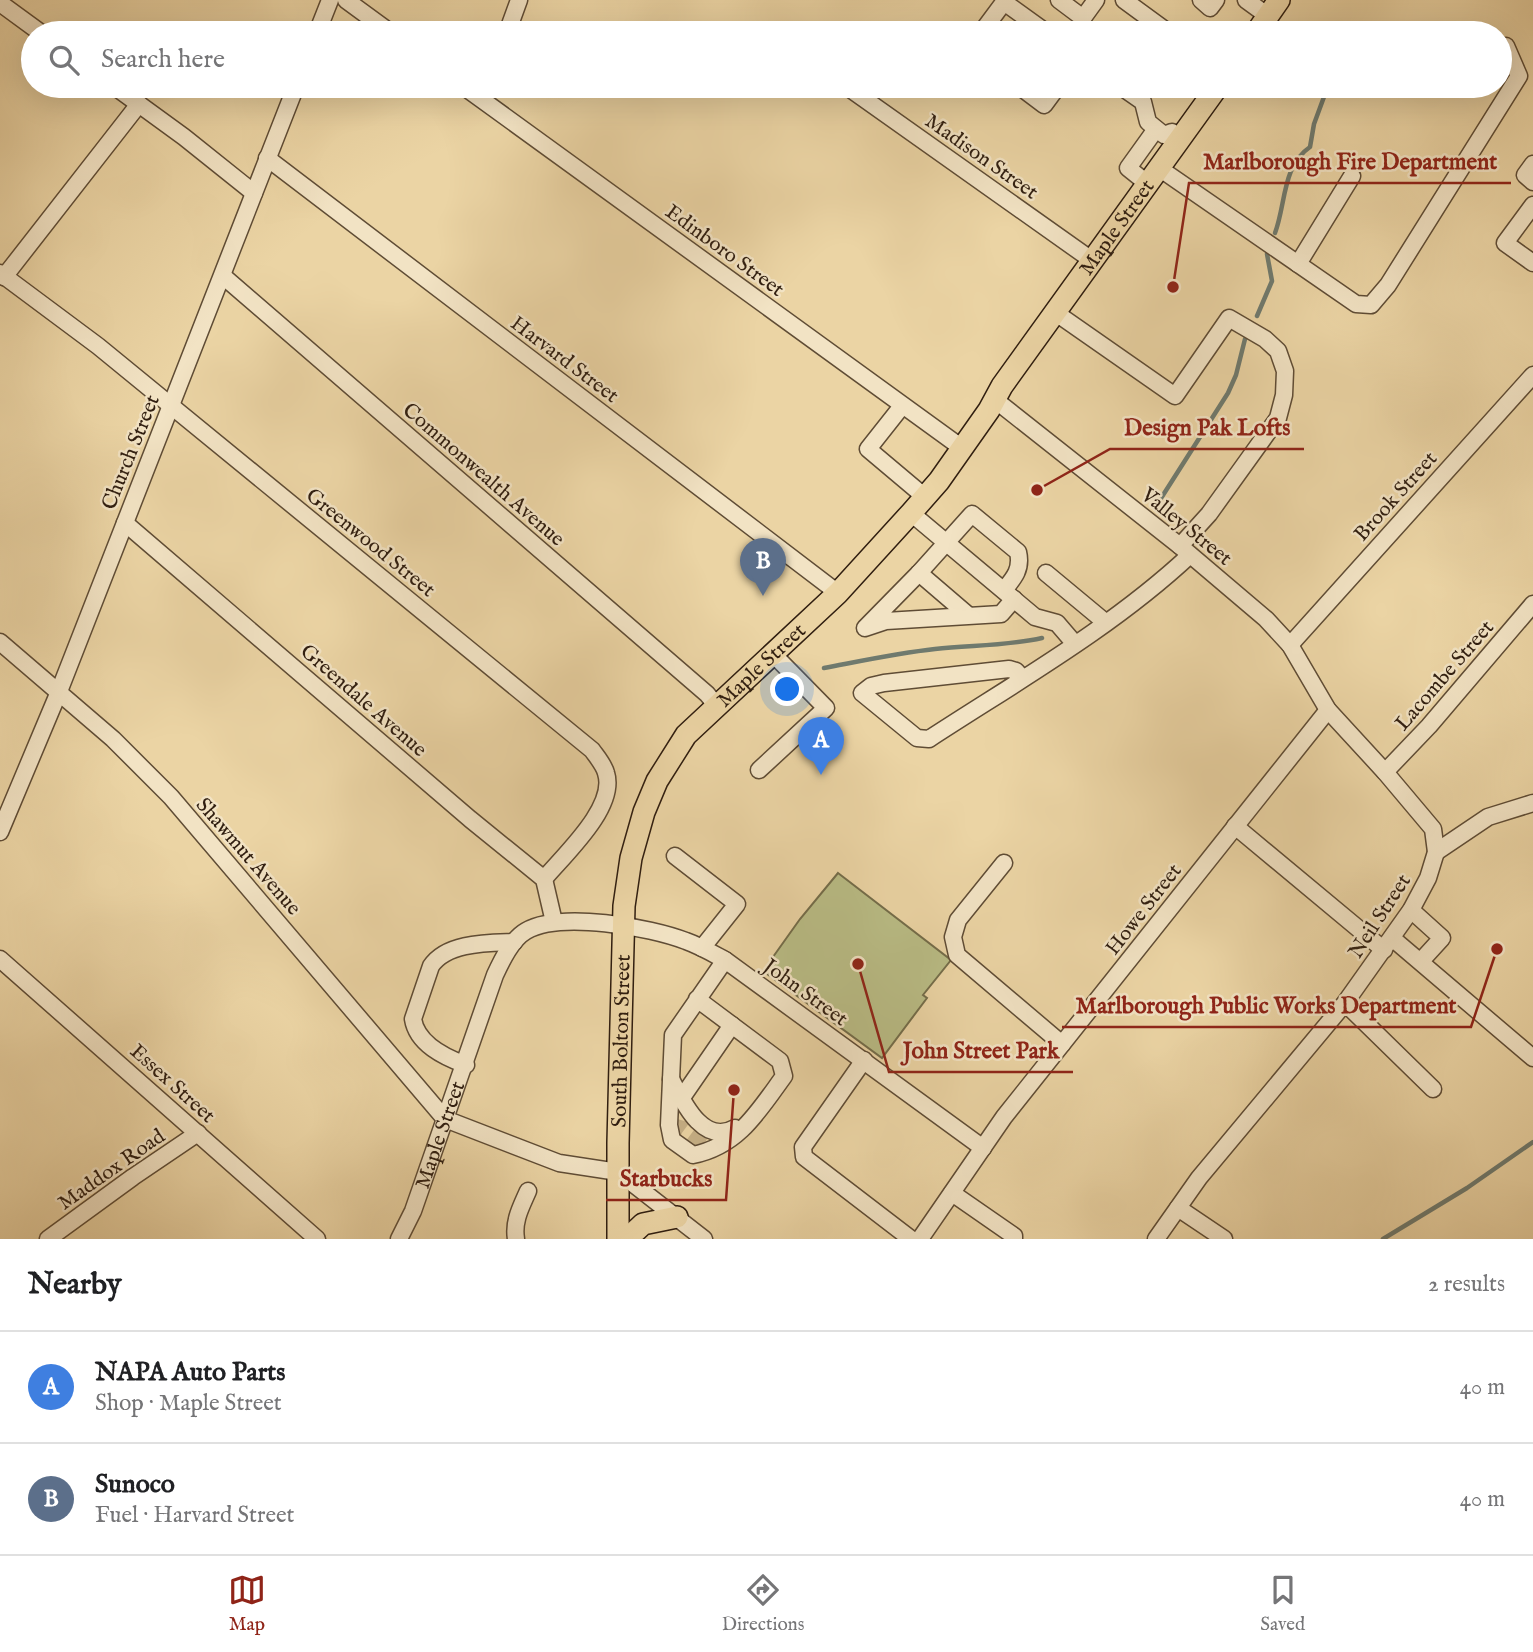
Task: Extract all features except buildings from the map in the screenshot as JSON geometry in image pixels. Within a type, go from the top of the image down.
[{"type":"main road","name":"Maple Street","points":[[623,926],[631,858],[644,811],[664,768],[686,735],[838,593],[918,505],[962,448],[1153,176],[1169,133],[1205,98]]},
{"type":"main road","name":"South Bolton Street","points":[[618,1239],[623,926]]},
{"type":"main road","points":[[627,1239],[643,1224],[677,1217]]},
{"type":"street","points":[[322,21],[330,0]]},
{"type":"street","points":[[346,0],[375,21]]},
{"type":"street","points":[[511,21],[519,0]]},
{"type":"street","points":[[1059,0],[1083,18],[1096,0]]},
{"type":"street","points":[[1124,0],[1153,21]]},
{"type":"street","points":[[1201,0],[1210,8],[1216,0]]},
{"type":"street","points":[[1246,0],[1274,8]]},
{"type":"street","points":[[994,21],[1004,2],[1030,21]]},
{"type":"street","points":[[0,4],[24,21]]},
{"type":"street","points":[[1512,60],[1519,76],[1512,87]]},
{"type":"street","points":[[131,98],[254,193]]},
{"type":"street","name":"Church Street","points":[[0,832],[58,694],[291,98]]},
{"type":"street","name":"Edinboro Street","points":[[493,98],[902,406],[962,448]]},
{"type":"street","name":"Madison Street","points":[[863,98],[1093,261]]},
{"type":"street","points":[[1035,98],[1044,105],[1049,98]]},
{"type":"street","points":[[1137,98],[1143,102],[1148,122],[1169,133],[1128,168],[1153,176],[1297,264],[1356,304],[1371,305],[1388,285],[1505,98]]},
{"type":"street","points":[[2,275],[139,104]]},
{"type":"street","name":"Harvard Street","points":[[267,158],[838,593]]},
{"type":"street","points":[[1533,164],[1525,175],[1533,182]]},
{"type":"street","points":[[1297,264],[1352,176]]},
{"type":"street","points":[[1533,205],[1505,243],[1533,263]]},
{"type":"street","name":"Greenwood Street","points":[[2,275],[98,346],[592,750],[606,772],[608,784],[603,807],[544,879]]},
{"type":"street","name":"Commonwealth Avenue","points":[[223,276],[707,694],[716,705]]},
{"type":"street","points":[[1022,678],[1016,671],[1009,669],[884,682],[871,686],[862,693],[917,738],[929,739],[1075,644],[1160,583],[1278,418],[1284,395],[1285,371],[1278,351],[1265,339],[1229,318],[1175,396],[1056,313]]},
{"type":"street","name":"Brook Street","points":[[1290,645],[1533,375]]},
{"type":"street","name":"Valley Street","points":[[994,399],[1185,550],[1266,618],[1290,645],[1328,710]]},
{"type":"street","points":[[902,406],[869,449],[948,543],[1035,617],[1057,624],[1075,644]]},
{"type":"street","points":[[972,514],[1018,552],[1018,571],[1001,614],[886,621],[865,628],[919,573],[948,543],[972,514]]},
{"type":"street","name":"Greendale Avenue","points":[[125,523],[470,819],[544,879]]},
{"type":"street","points":[[919,573],[968,615]]},
{"type":"street","points":[[1046,573],[1104,622]]},
{"type":"street","name":"Lacombe Street","points":[[1385,772],[1429,726],[1533,604]]},
{"type":"street","name":"Shawmut Avenue","points":[[0,642],[113,738],[171,797],[445,1119]]},
{"type":"street","points":[[759,770],[826,708],[773,654]]},
{"type":"street","points":[[1328,710],[1433,829],[1436,852],[1488,817],[1533,803]]},
{"type":"street","name":"Howe Street","points":[[920,1239],[1004,1117],[1328,710]]},
{"type":"street","points":[[1236,826],[1388,944],[1421,961],[1533,1058]]},
{"type":"street","name":"Neil Street","points":[[1156,1239],[1199,1178],[1345,1003],[1388,944],[1411,911],[1429,878],[1436,852]]},
{"type":"street","points":[[675,856],[737,904],[702,948]]},
{"type":"street","points":[[1004,863],[958,920],[953,937],[957,955],[1062,1044]]},
{"type":"street","points":[[544,879],[554,922]]},
{"type":"street","points":[[1411,911],[1442,938],[1421,961]]},
{"type":"street","points":[[466,1065],[438,1053],[414,1028],[413,1019],[435,959],[447,952],[467,947],[514,942],[526,931],[554,922],[602,922],[623,926]]},
{"type":"street","name":"John Street","points":[[623,926],[685,940],[725,960],[983,1148]]},
{"type":"street","name":"Maple Street","points":[[399,1239],[413,1211],[466,1065],[495,975],[514,942]]},
{"type":"street","name":"Essex Street","points":[[0,960],[317,1239]]},
{"type":"street","points":[[698,999],[780,1061],[784,1076],[745,1129],[713,1151],[693,1155],[672,1140],[668,1108],[673,1035],[725,960]]},
{"type":"street","points":[[1345,1003],[1433,1089]]},
{"type":"street","points":[[681,1099],[732,1025]]},
{"type":"street","points":[[670,1076],[690,1115],[712,1132],[724,1134],[734,1130],[751,1112],[775,1075],[773,1068],[748,1047],[746,1035]]},
{"type":"street","points":[[864,1060],[803,1147],[804,1157],[911,1239]]},
{"type":"street","points":[[445,1119],[559,1163],[618,1172],[704,1239]]},
{"type":"street","name":"Maddox Road","points":[[48,1239],[198,1133]]},
{"type":"street","points":[[516,1239],[518,1213],[528,1191]]},
{"type":"street","points":[[952,1193],[1014,1236],[1014,1239]]},
{"type":"street","points":[[1178,1208],[1224,1239]]},
{"type":"green space","points":[[838,873],[951,960],[923,995],[927,998],[882,1058],[763,971],[800,919]]},
{"type":"waterway","points":[[1275,233],[1286,186],[1294,164],[1310,147],[1314,124],[1324,98]]},
{"type":"waterway","points":[[1257,316],[1272,281],[1267,254]]},
{"type":"waterway","points":[[1158,503],[1228,393],[1236,375],[1245,339]]},
{"type":"waterway","points":[[824,668],[921,651],[1042,638]]},
{"type":"waterway","points":[[1383,1239],[1467,1188],[1533,1142]]},
{"type":"tunnel","points":[[669,1125],[683,1129],[713,1151]]},
{"type":"place","name":"Marlborough Fire Department","points":[[1173,287]]},
{"type":"place","name":"Design Pak Lofts","points":[[1037,490]]},
{"type":"place","name":"Sunoco","points":[[763,596]]},
{"type":"place","name":"NAPA Auto Parts","points":[[821,775]]},
{"type":"place","name":"Marlborough Public Works Department","points":[[1497,949]]},
{"type":"place","name":"John Street Park","points":[[858,964]]},
{"type":"place","name":"Starbucks","points":[[734,1090]]}]
